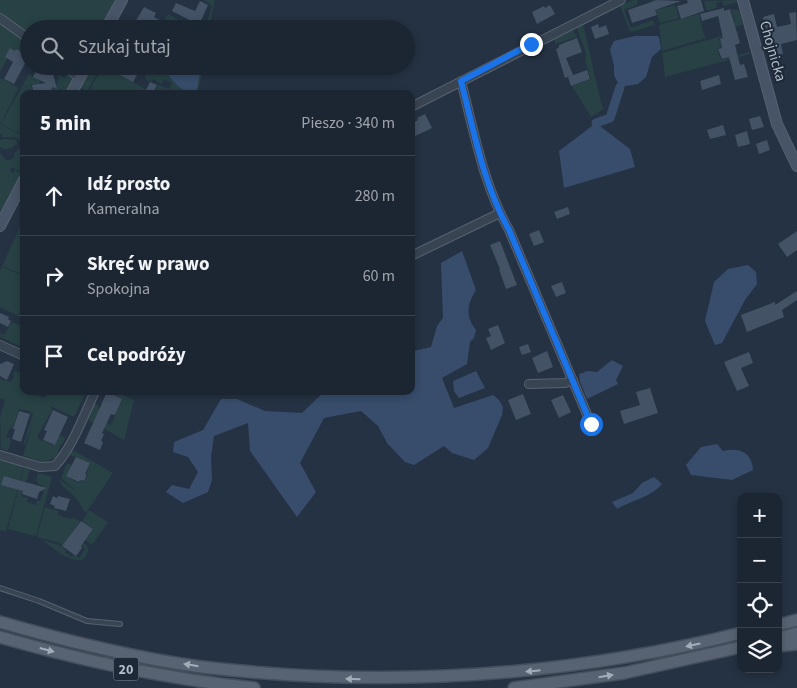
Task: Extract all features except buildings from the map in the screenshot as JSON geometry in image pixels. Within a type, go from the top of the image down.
[{"type":"main road","points":[[782,624],[797,620]]},
{"type":"main road","name":"20","points":[[0,622],[136,656],[185,664],[284,676],[376,679],[472,677],[552,669],[654,653],[737,635]]},
{"type":"main road","points":[[782,637],[797,634]]},
{"type":"main road","name":"20","points":[[0,637],[60,654],[146,673],[254,688]]},
{"type":"main road","points":[[782,646],[797,644]]},
{"type":"main road","points":[[514,688],[624,673],[737,649]]},
{"type":"street","points":[[111,20],[122,0]]},
{"type":"street","points":[[415,105],[621,0]]},
{"type":"street","name":"Chojnicka","points":[[743,0],[777,124],[797,166]]},
{"type":"street","points":[[0,18],[20,32]]},
{"type":"street","points":[[76,75],[80,78]]},
{"type":"street","points":[[73,90],[82,75]]},
{"type":"street","points":[[461,81],[484,172],[591,424]]},
{"type":"street","points":[[1,222],[20,187]]},
{"type":"street","points":[[415,254],[500,213]]},
{"type":"street","points":[[0,345],[20,354]]},
{"type":"street","points":[[529,384],[565,383],[573,380]]},
{"type":"street","points":[[0,455],[40,467],[55,466],[62,459],[94,395]]},
{"type":"lane","points":[[0,588],[39,601],[87,621],[120,624]]},
{"type":"green space","points":[[0,0],[116,0],[106,20],[20,20],[20,52],[10,52],[0,73]]},
{"type":"green space","points":[[204,0],[215,0],[211,20],[208,20],[212,6]]},
{"type":"green space","points":[[633,0],[638,0],[637,5],[624,10],[631,28],[653,20],[655,25],[630,32],[620,6]]},
{"type":"green space","points":[[652,0],[656,0],[659,9],[675,5],[679,18],[660,23]]},
{"type":"green space","points":[[737,0],[737,2],[724,6],[722,1],[716,3],[717,8],[707,11],[704,1]]},
{"type":"green space","points":[[731,9],[739,10],[743,25],[721,30],[721,27],[735,22]]},
{"type":"green space","points":[[168,14],[179,20],[165,20]]},
{"type":"green space","points":[[699,14],[706,38],[662,51],[659,25]]},
{"type":"green space","points":[[583,23],[604,109],[591,117],[572,86],[591,79],[586,63],[586,53],[576,26]]},
{"type":"green space","points":[[573,30],[577,37],[556,44],[554,40]]},
{"type":"green space","points":[[739,31],[738,34],[719,39],[721,47],[717,49],[721,60],[750,52],[750,54],[665,77],[662,53]]},
{"type":"green space","points":[[28,75],[41,81],[39,84],[31,85],[33,90],[20,90]]},
{"type":"green space","points":[[56,75],[65,78],[68,75],[74,79],[68,90],[52,90],[56,87],[59,77]]},
{"type":"green space","points":[[88,75],[96,75],[88,90],[81,88]]},
{"type":"green space","points":[[98,75],[121,75],[147,90],[90,90]]},
{"type":"green space","points":[[146,75],[202,75],[198,90],[156,90],[158,85],[169,89],[172,83],[164,79],[161,84],[153,79],[151,82],[145,78]]},
{"type":"green space","points":[[0,78],[19,88],[1,123],[0,123]]},
{"type":"green space","points":[[20,90],[20,134],[1,124]]},
{"type":"green space","points":[[0,124],[20,135],[20,140],[15,137],[2,137],[0,134]]},
{"type":"green space","points":[[0,140],[16,140],[18,143],[10,149],[5,149],[0,147]]},
{"type":"green space","points":[[20,148],[20,158],[17,164],[20,159],[20,172],[11,167],[10,171],[13,173],[15,170],[20,173],[20,178],[0,213],[0,153],[6,160],[11,160],[14,157],[14,153]]},
{"type":"green space","points":[[20,227],[20,273],[2,266]]},
{"type":"green space","points":[[2,267],[20,274],[20,317],[0,307],[0,270]]},
{"type":"green space","points":[[12,322],[20,325],[20,346],[0,337],[0,333],[4,335]]},
{"type":"green space","points":[[15,371],[20,373],[20,385],[17,393],[20,387],[20,395],[36,395],[45,398],[47,395],[85,395],[74,417],[32,398],[51,407],[52,410],[38,435],[38,439],[53,445],[57,436],[59,437],[60,435],[65,438],[62,445],[60,445],[56,458],[42,462],[23,456],[34,419],[25,445],[23,445],[33,414],[19,409],[13,428],[10,428],[6,437],[10,438],[11,441],[8,451],[1,449],[0,417],[5,400],[0,398],[0,379],[11,382],[14,378]]},
{"type":"green space","points":[[114,395],[123,395],[134,400],[124,440],[88,420],[94,403],[100,409],[97,418],[111,425],[122,399]]},
{"type":"green space","points":[[73,450],[113,473],[86,513],[78,500],[64,488],[59,479],[77,492],[61,478],[67,463],[71,465],[71,479],[79,483],[80,480],[84,482],[88,475],[86,474],[90,463],[70,455]]},
{"type":"green space","points":[[0,459],[24,467],[6,531],[0,530]]},
{"type":"green space","points":[[24,468],[30,470],[21,496],[28,498],[27,502],[36,505],[37,501],[40,501],[44,490],[43,486],[36,481],[38,473],[52,477],[36,536],[8,529]]},
{"type":"green space","points":[[45,507],[58,511],[58,515],[80,521],[63,546],[60,543],[37,537]]},
{"type":"green space","points":[[89,510],[108,522],[92,545],[75,533],[77,529],[88,536],[93,529],[82,521]]},
{"type":"green space","points":[[72,535],[84,543],[88,549],[86,556],[82,560],[65,556],[42,540],[59,545],[72,557],[74,555],[79,558],[85,549]]},
{"type":"water","points":[[635,36],[658,36],[661,49],[652,57],[646,77],[638,84],[620,87],[614,75],[610,49],[614,41]]},
{"type":"water","points":[[200,75],[197,90],[184,90],[176,85],[169,76]]},
{"type":"water","points":[[596,123],[630,149],[635,167],[564,188],[559,151]]},
{"type":"water","points":[[462,251],[476,290],[469,305],[470,320],[476,330],[474,338],[470,342],[467,364],[442,378],[454,408],[493,395],[503,407],[502,415],[488,448],[474,460],[452,453],[444,446],[414,465],[405,462],[387,443],[378,426],[361,411],[324,418],[300,463],[316,492],[297,517],[250,451],[248,423],[214,436],[211,457],[212,480],[208,492],[183,503],[166,492],[172,485],[189,489],[198,472],[188,457],[173,452],[174,442],[203,430],[221,399],[237,399],[265,411],[302,413],[321,395],[415,395],[415,351],[431,347],[437,326],[443,318],[441,263]]},
{"type":"water","points":[[748,265],[756,272],[757,284],[745,300],[722,343],[715,345],[705,321],[714,282],[728,269]]},
{"type":"water","points":[[612,360],[623,366],[616,380],[618,384],[587,399],[579,374],[588,371],[597,372]]},
{"type":"water","points":[[476,371],[485,388],[459,398],[454,391],[453,381]]},
{"type":"water","points":[[717,444],[723,451],[734,450],[744,452],[750,459],[753,470],[732,480],[691,475],[686,465],[701,447]]},
{"type":"water","points":[[654,477],[662,484],[657,489],[617,509],[612,502],[633,493],[642,483]]},
{"type":"waterway","points":[[596,123],[610,118],[620,87]]},
{"type":"route","points":[[531,44],[461,81],[484,172],[591,424]]}]
